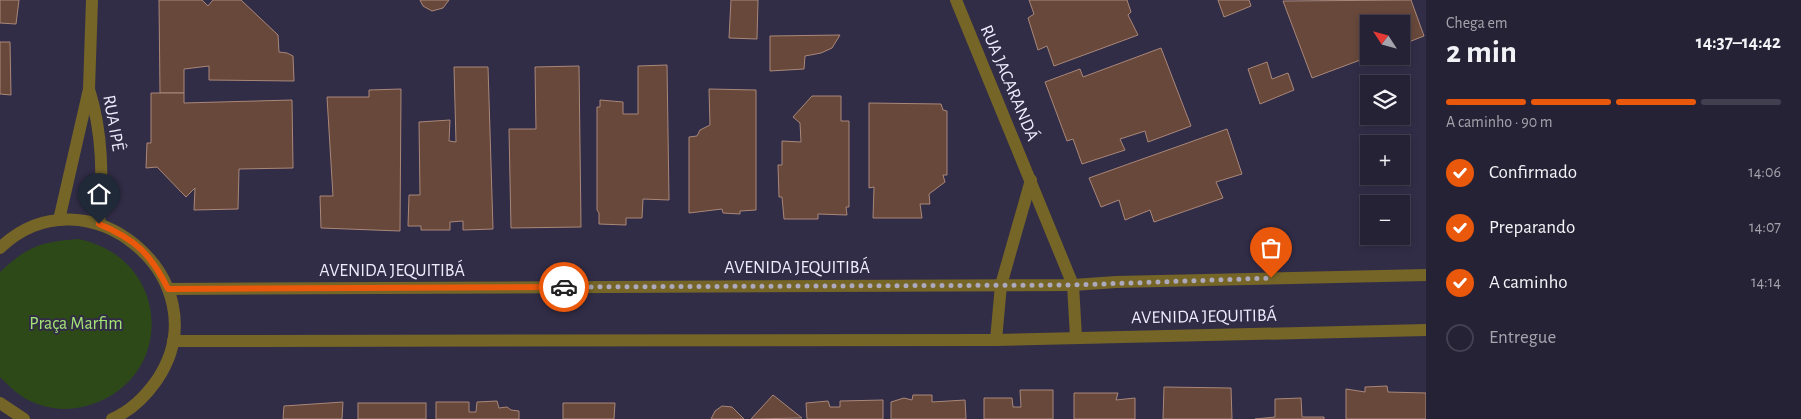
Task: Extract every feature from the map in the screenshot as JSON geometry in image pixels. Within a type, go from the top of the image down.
[{"type":"street","name":"RUA IPÊ","points":[[59,220],[89,89],[92,0]]},
{"type":"street","name":"RUA JACARANDÁ","points":[[956,0],[1073,285],[1076,337]]},
{"type":"street","name":"RUA IPÊ","points":[[89,89],[97,114],[103,176],[99,224]]},
{"type":"street","points":[[996,340],[1001,285],[1031,180]]},
{"type":"street","points":[[0,248],[8,240],[32,226],[59,220],[79,220],[99,224],[122,234],[142,248],[157,267],[168,289],[174,315],[173,341],[163,370],[146,396],[122,415],[112,419]]},
{"type":"street","name":"AVENIDA JEQUITIBÁ","points":[[168,289],[1073,285],[1116,282],[1426,275]]},
{"type":"street","name":"AVENIDA JEQUITIBÁ","points":[[173,341],[996,340],[1426,330]]},
{"type":"street","points":[[0,403],[24,419]]},
{"type":"green space","name":"Praça Marfim","points":[[78,239],[110,251],[132,270],[147,295],[152,322],[148,349],[135,374],[113,394],[82,407],[58,409],[34,403],[20,395],[0,377],[0,272],[19,256],[36,247],[54,242]]},
{"type":"building","points":[[0,0],[19,0],[16,24],[0,23]]},
{"type":"building","points":[[159,0],[202,0],[208,6],[213,0],[241,0],[278,35],[279,52],[293,56],[294,81],[209,80],[209,66],[184,69],[184,93],[160,93]]},
{"type":"building","points":[[420,0],[449,0],[443,8],[432,11],[423,6]]},
{"type":"building","points":[[731,0],[758,0],[757,39],[729,38]]},
{"type":"building","points":[[1029,0],[1127,0],[1131,12],[1128,15],[1138,35],[1054,66],[1047,46],[1038,50],[1028,18],[1034,14]]},
{"type":"building","points":[[1218,0],[1249,0],[1251,6],[1224,17]]},
{"type":"building","points":[[1411,0],[1424,36],[1410,41],[1410,15],[1360,15],[1360,60],[1312,78],[1283,1]]},
{"type":"building","points":[[840,35],[832,48],[821,53],[805,56],[804,69],[770,71],[770,36]]},
{"type":"building","points":[[0,42],[10,42],[11,95],[0,94]]},
{"type":"building","points":[[1161,48],[1191,126],[1148,142],[1145,131],[1120,139],[1125,150],[1082,164],[1073,139],[1067,141],[1045,82],[1080,69],[1083,77]]},
{"type":"building","points":[[1267,62],[1272,79],[1288,73],[1294,90],[1260,104],[1248,69]]},
{"type":"building","points":[[667,65],[669,200],[643,199],[642,218],[626,218],[626,225],[599,224],[599,213],[597,210],[597,107],[600,107],[600,100],[623,102],[623,114],[638,114],[638,66]]},
{"type":"building","points":[[579,66],[581,227],[511,228],[509,129],[536,129],[535,67]]},
{"type":"building","points":[[454,67],[488,67],[493,229],[463,230],[463,221],[450,222],[450,230],[421,230],[421,226],[408,226],[409,195],[420,195],[419,122],[450,120],[449,141],[456,142]]},
{"type":"building","points":[[401,89],[400,231],[321,228],[320,196],[333,196],[327,97],[369,97],[369,90]]},
{"type":"building","points":[[709,89],[756,90],[756,210],[740,211],[740,214],[723,213],[722,209],[689,213],[689,137],[697,136],[700,130],[710,125]]},
{"type":"building","points":[[151,93],[184,93],[184,103],[292,100],[293,168],[239,169],[238,209],[194,210],[195,188],[186,197],[157,167],[146,168],[147,143],[151,143]]},
{"type":"building","points":[[812,96],[841,96],[841,121],[849,121],[849,207],[846,207],[847,215],[818,214],[818,219],[784,219],[782,197],[779,197],[778,165],[782,165],[782,141],[801,142],[800,123],[793,117]]},
{"type":"building","points":[[869,103],[941,104],[943,110],[947,111],[947,175],[943,175],[945,182],[929,194],[930,204],[920,204],[922,218],[873,218],[874,187],[869,188]]},
{"type":"building","points":[[1227,129],[1242,174],[1216,182],[1223,198],[1154,222],[1150,210],[1125,220],[1119,200],[1101,207],[1089,178]]},
{"type":"building","points":[[1387,386],[1388,392],[1426,393],[1426,419],[1346,419],[1346,389],[1365,392],[1365,387]]},
{"type":"building","points":[[1164,387],[1231,388],[1232,419],[1163,419]]},
{"type":"building","points":[[1020,390],[1053,390],[1053,419],[984,419],[984,398],[1012,398],[1013,407],[1021,407]]},
{"type":"building","points":[[1074,393],[1118,393],[1116,400],[1135,398],[1135,419],[1074,419]]},
{"type":"building","points":[[773,395],[802,418],[751,419]]},
{"type":"building","points":[[913,395],[932,395],[932,402],[965,400],[966,419],[891,419],[891,402],[904,398],[912,400]]},
{"type":"building","points":[[1301,398],[1302,417],[1324,417],[1324,419],[1255,419],[1275,417],[1275,399]]},
{"type":"building","points":[[883,400],[883,419],[807,419],[806,403],[828,401],[830,407],[840,407],[840,401]]},
{"type":"building","points":[[497,401],[499,408],[507,407],[511,410],[519,411],[519,419],[436,419],[436,402],[469,402],[469,412],[476,412],[477,402]]},
{"type":"building","points":[[343,402],[342,419],[283,419],[284,406]]},
{"type":"building","points":[[358,403],[426,403],[426,419],[358,419]]},
{"type":"building","points":[[563,403],[615,403],[614,419],[563,419]]},
{"type":"building","points":[[722,406],[732,407],[744,419],[711,419],[715,411]]},
{"type":"way so far","points":[[564,287],[1073,285],[1271,278]]},
{"type":"route","points":[[99,224],[122,234],[142,248],[157,267],[168,289],[564,287]]}]
